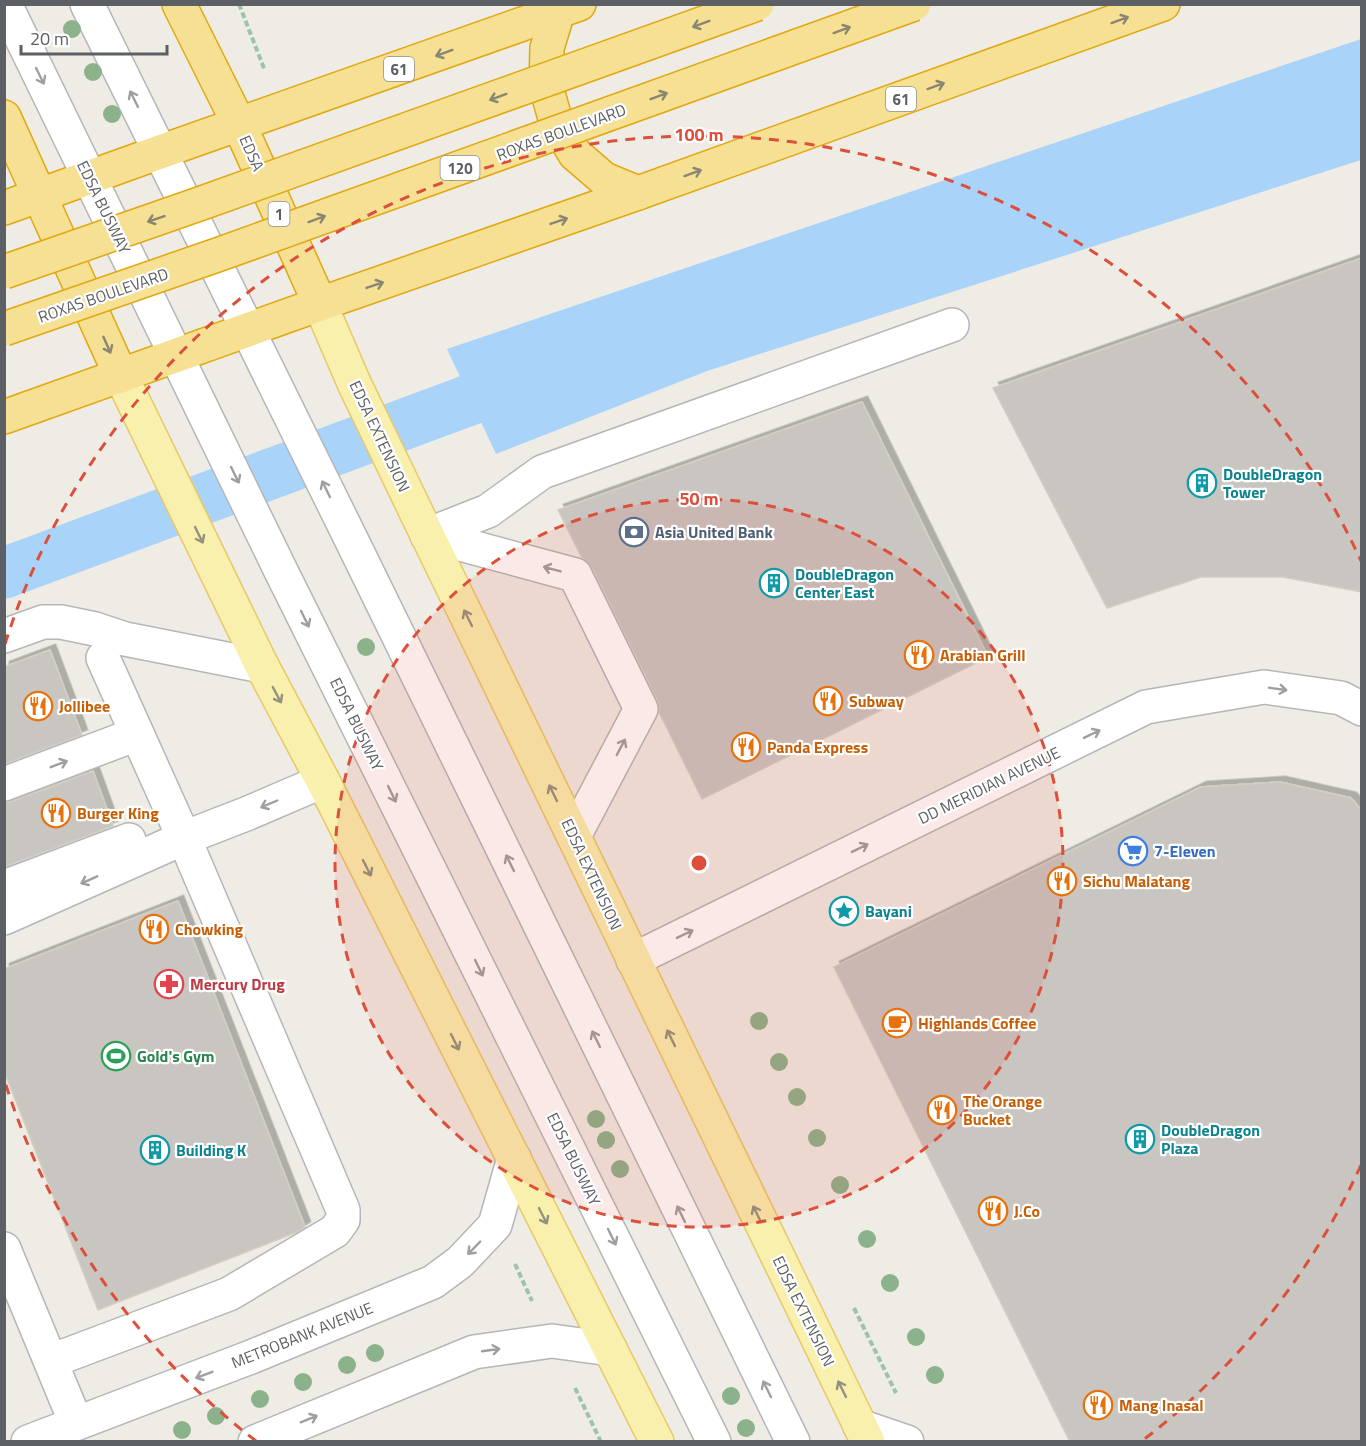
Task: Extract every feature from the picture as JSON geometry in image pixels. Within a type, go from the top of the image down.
[{"type":"highway","name":"EDSA","points":[[179,4],[239,124],[320,304]]},
{"type":"highway","points":[[4,272],[757,4]]},
{"type":"highway","name":"ROXAS BOULEVARD","points":[[4,329],[220,254],[914,4]]},
{"type":"highway","name":"61","points":[[121,376],[1163,4]]},
{"type":"highway","name":"61","points":[[40,195],[569,8]]},
{"type":"highway","points":[[569,8],[547,48],[546,86],[556,122],[575,154],[604,179],[638,193]]},
{"type":"highway","points":[[4,117],[121,376],[4,417]]},
{"type":"highway","points":[[4,208],[40,195]]},
{"type":"main road","name":"EDSA EXTENSION","points":[[320,304],[354,383],[422,525],[864,1434]]},
{"type":"main road","points":[[121,376],[262,666],[657,1442]]},
{"type":"street","name":"EDSA BUSWAY","points":[[6,4],[279,567],[714,1442]]},
{"type":"street","points":[[87,4],[793,1442]]},
{"type":"street","points":[[422,525],[488,512],[542,472],[952,325]]},
{"type":"street","points":[[422,525],[575,575],[631,688],[641,709],[574,836]]},
{"type":"street","points":[[4,636],[43,622],[61,622],[95,629],[125,639],[262,666]]},
{"type":"street","points":[[51,1360],[229,1294],[335,1231],[343,1221],[343,1210],[103,658]]},
{"type":"street","name":"DD MERIDIAN AVENUE","points":[[633,960],[1146,707],[1264,687],[1341,698],[1362,709]]},
{"type":"street","points":[[4,784],[137,734]]},
{"type":"street","points":[[4,886],[147,833],[179,829],[246,814],[323,782]]},
{"type":"street","points":[[4,918],[179,829]]},
{"type":"street","name":"METROBANK AVENUE","points":[[28,1442],[251,1357],[432,1282],[460,1262],[495,1225],[514,1158]]},
{"type":"street","points":[[4,1249],[76,1423]]},
{"type":"street","points":[[255,1442],[474,1352],[552,1341],[610,1349]]},
{"type":"street","points":[[864,1434],[907,1442]]},
{"type":"path","points":[[239,4],[281,109]]},
{"type":"water","points":[[1361,39],[1361,160],[707,371],[496,454],[447,349]]},
{"type":"building","name":"DoubleDragon Tower","points":[[1362,258],[1362,592],[1283,577],[1201,577],[1107,608],[993,388]]},
{"type":"building","name":"DoubleDragon Center East","points":[[862,402],[988,657],[702,799],[659,712],[658,701],[592,567],[582,558],[558,510]]},
{"type":"building","name":"Jollibee","points":[[50,650],[82,735],[4,764],[4,667]]},
{"type":"building","name":"Burger King","points":[[93,771],[113,826],[4,867],[4,802],[11,802]]},
{"type":"building","name":"DoubleDragon Plaza","points":[[1280,782],[1351,798],[1362,811],[1362,1442],[1070,1442],[834,967],[1201,787]]},
{"type":"building","name":"Building K","points":[[178,901],[305,1227],[98,1310],[4,1071],[4,969]]},
{"type":"waterway","points":[[4,573],[491,392],[535,378]]},
{"type":"place","name":"DoubleDragon Tower","points":[[1202,483]]},
{"type":"place","name":"Asia United Bank","points":[[634,532]]},
{"type":"place","name":"DoubleDragon Center East","points":[[774,583]]},
{"type":"place","name":"Arabian Grill","points":[[919,655]]},
{"type":"place","name":"Subway","points":[[828,701]]},
{"type":"place","name":"Jollibee","points":[[38,706]]},
{"type":"place","name":"Panda Express","points":[[746,747]]},
{"type":"place","name":"Burger King","points":[[56,813]]},
{"type":"place","name":"7-Eleven","points":[[1133,851]]},
{"type":"place","name":"Sichu Malatang","points":[[1062,881]]},
{"type":"place","name":"Bayani","points":[[844,911]]},
{"type":"place","name":"Chowking","points":[[154,929]]},
{"type":"place","name":"Mercury Drug","points":[[169,984]]},
{"type":"place","name":"Highlands Coffee","points":[[897,1023]]},
{"type":"place","name":"Gold's Gym","points":[[116,1056]]},
{"type":"place","name":"The Orange Bucket","points":[[942,1110]]},
{"type":"place","name":"DoubleDragon Plaza","points":[[1140,1139]]},
{"type":"place","name":"Building K","points":[[155,1150]]},
{"type":"place","name":"J.Co","points":[[993,1211]]},
{"type":"place","name":"Mang Inasal","points":[[1098,1405]]}]
